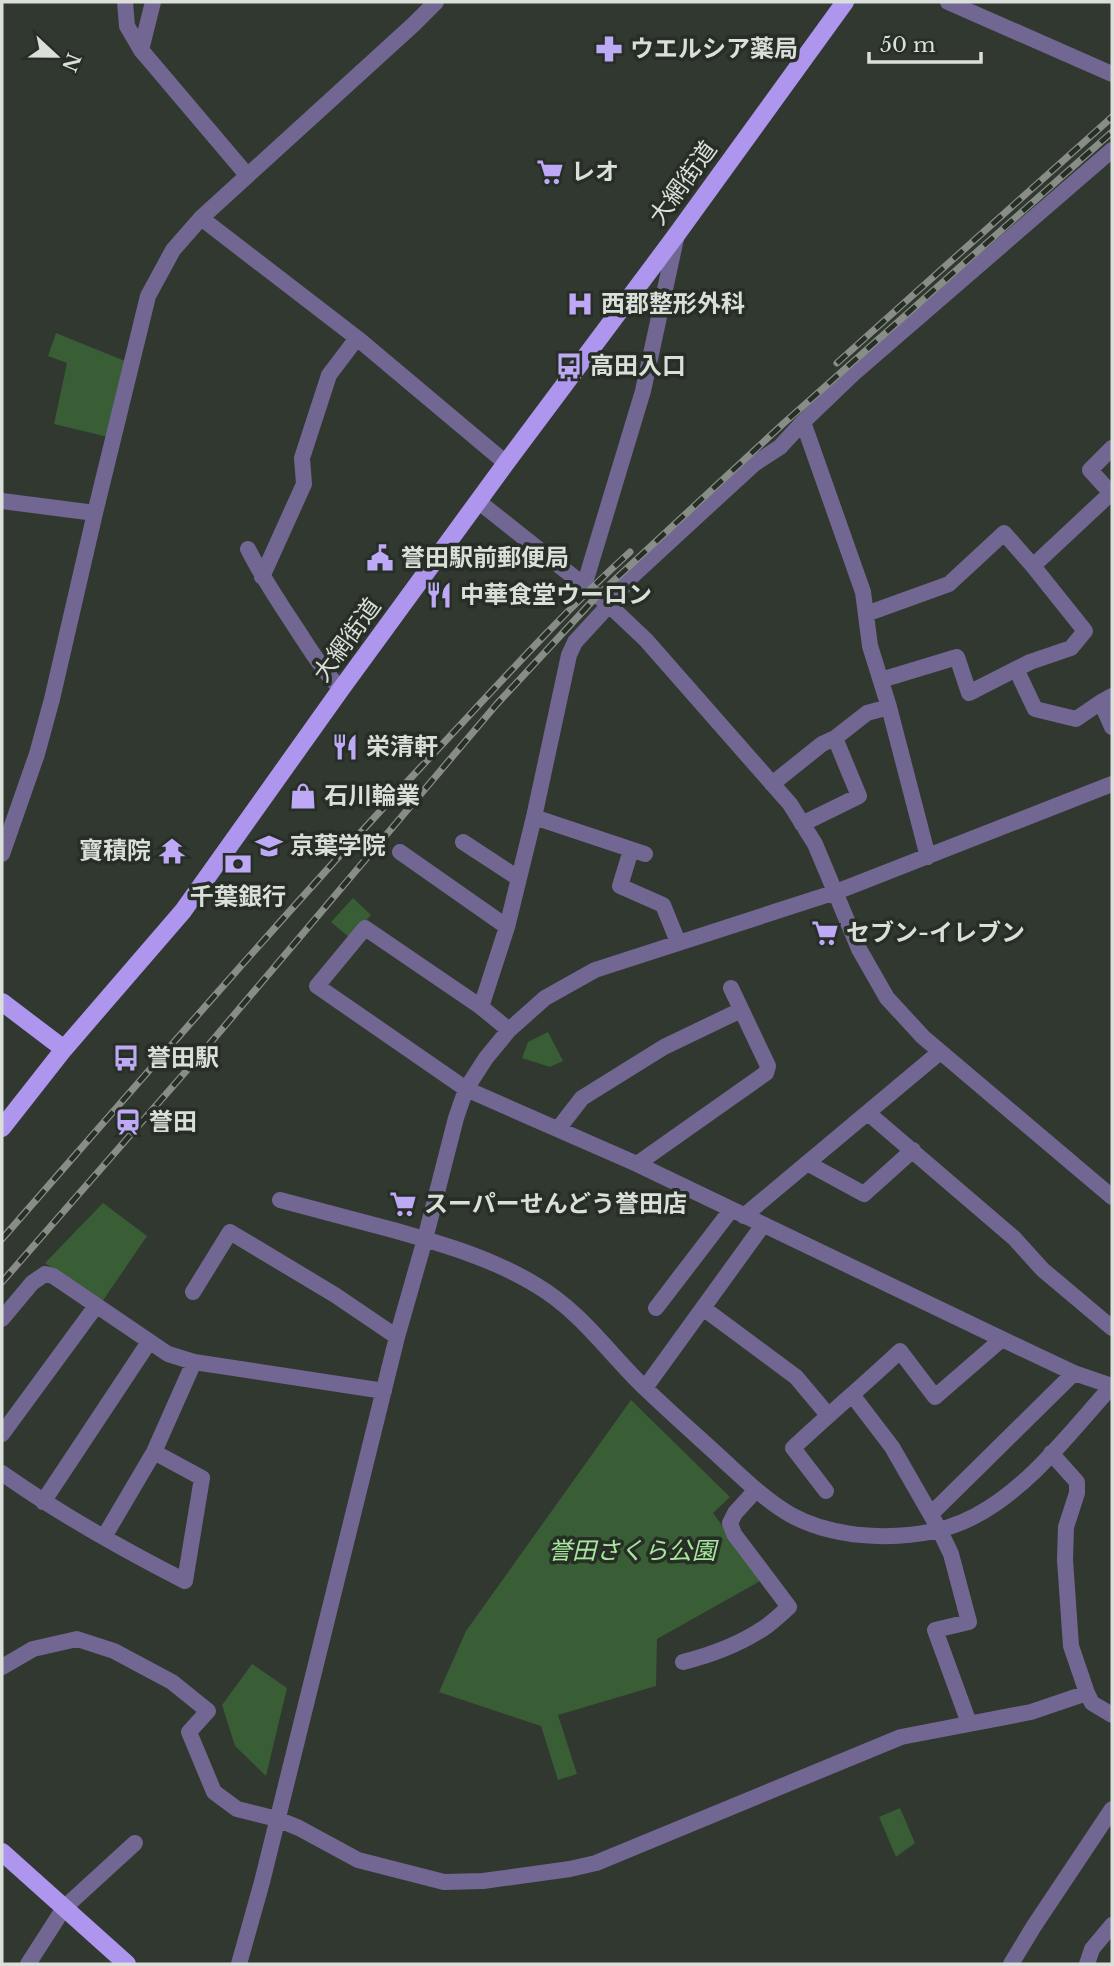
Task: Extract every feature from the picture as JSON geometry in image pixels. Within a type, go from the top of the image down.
[{"type":"main road","name":"大網街道","points":[[2,1128],[64,1049],[183,911],[341,689],[845,2]]},
{"type":"main road","points":[[2,1002],[64,1049]]},
{"type":"main road","points":[[2,1852],[127,1964]]},
{"type":"street","points":[[125,2],[127,26],[141,50],[247,175]]},
{"type":"street","points":[[141,50],[153,2]]},
{"type":"street","points":[[2,854],[37,754],[52,699],[148,296],[173,250],[201,218],[436,2]]},
{"type":"street","points":[[948,2],[1112,74]]},
{"type":"street","points":[[481,1007],[507,927],[569,656],[575,642],[631,578],[754,464],[780,447],[852,374],[1112,150]]},
{"type":"street","points":[[201,218],[356,338],[506,463]]},
{"type":"street","points":[[584,586],[643,391],[677,234]]},
{"type":"street","points":[[262,577],[304,484],[302,458],[329,375],[356,338]]},
{"type":"street","points":[[803,422],[863,592],[870,646],[889,707],[928,857]]},
{"type":"street","points":[[1033,566],[1111,493],[1090,470],[1112,448]]},
{"type":"street","points":[[2,501],[95,513]]},
{"type":"street","points":[[478,502],[609,606],[646,640],[790,804],[815,844],[859,949],[887,998],[923,1037],[1112,1197]]},
{"type":"street","points":[[866,614],[949,584],[1004,533],[1085,631],[1070,648],[1030,662],[969,693],[957,657],[881,681]]},
{"type":"street","points":[[248,549],[262,577],[328,676],[341,689]]},
{"type":"street","points":[[1016,669],[1035,709],[1076,719],[1107,699],[1112,727]]},
{"type":"street","points":[[772,784],[822,744],[835,738],[867,713],[889,707]]},
{"type":"street","points":[[802,824],[859,796],[835,738]]},
{"type":"street","points":[[239,1964],[397,1337],[456,1118],[466,1089],[486,1058],[509,1030],[545,998],[595,970],[836,892],[1112,784]]},
{"type":"street","points":[[534,817],[638,852],[620,886],[663,905],[678,942]]},
{"type":"street","points":[[463,842],[517,878]]},
{"type":"street","points":[[400,852],[507,927]]},
{"type":"street","points":[[280,1200],[467,1251],[536,1285],[595,1333],[645,1388],[756,1490],[790,1515],[820,1528],[850,1535],[910,1536],[974,1517],[1023,1482],[1112,1386],[1074,1373],[637,1164],[466,1089],[317,986],[365,928],[481,1007],[509,1030]]},
{"type":"street","points":[[637,1164],[766,1073],[768,1066],[731,988]]},
{"type":"street","points":[[558,1129],[582,1098],[664,1047],[741,1010]]},
{"type":"street","points":[[656,1308],[737,1213],[807,1163],[940,1052]]},
{"type":"street","points":[[868,1114],[1014,1238],[1043,1270],[1112,1328]]},
{"type":"street","points":[[807,1163],[864,1194],[913,1150]]},
{"type":"street","points":[[645,1388],[763,1225]]},
{"type":"street","points":[[193,1292],[230,1232],[335,1295],[397,1337]]},
{"type":"street","points":[[2,1319],[32,1283],[45,1274],[53,1276],[168,1354],[194,1362],[384,1391]]},
{"type":"street","points":[[2,1434],[96,1306]]},
{"type":"street","points":[[703,1308],[796,1377],[828,1415]]},
{"type":"street","points":[[826,1491],[793,1448],[900,1351],[935,1397],[1002,1339]]},
{"type":"street","points":[[43,1502],[149,1342]]},
{"type":"street","points":[[104,1537],[154,1452],[194,1362]]},
{"type":"street","points":[[931,1514],[1074,1373]]},
{"type":"street","points":[[853,1396],[892,1447],[951,1554],[969,1622],[935,1630],[968,1723]]},
{"type":"street","points":[[2,1474],[43,1502],[185,1581],[202,1478],[154,1452]]},
{"type":"street","points":[[1051,1453],[1077,1482],[1077,1493],[1066,1527],[1065,1560],[1072,1646],[1087,1693],[1093,1703],[1112,1715]]},
{"type":"street","points":[[683,1661],[704,1657],[740,1641],[764,1628],[789,1607],[734,1534],[730,1524],[735,1513],[756,1490]]},
{"type":"street","points":[[2,1667],[33,1649],[78,1639],[114,1651],[172,1682],[208,1711],[189,1732],[214,1791],[237,1809],[277,1819],[299,1828],[358,1860],[444,1882],[483,1881],[570,1870],[596,1863],[901,1737],[1031,1712],[1087,1693]]},
{"type":"street","points":[[1011,1964],[1112,1809]]},
{"type":"street","points":[[28,1964],[64,1908],[135,1843]]},
{"type":"street","points":[[1087,1964],[1092,1949],[1112,1925]]},
{"type":"green space","points":[[56,333],[125,361],[108,437],[54,424],[67,363],[48,356]]},
{"type":"green space","points":[[353,898],[371,915],[350,938],[331,922]]},
{"type":"green space","points":[[548,1032],[563,1061],[550,1067],[522,1058],[528,1042]]},
{"type":"green space","points":[[103,1203],[147,1236],[102,1302],[45,1263]]},
{"type":"green space","name":"誉田さくら公園","points":[[631,1400],[730,1497],[713,1513],[762,1580],[657,1639],[656,1686],[558,1715],[577,1774],[558,1780],[541,1726],[439,1692],[466,1631]]},
{"type":"green space","points":[[252,1664],[287,1688],[266,1776],[235,1746],[222,1705]]},
{"type":"green space","points":[[900,1808],[915,1843],[896,1857],[879,1817]]},
{"type":"railway","points":[[837,363],[1112,117]]},
{"type":"railway","points":[[2,1282],[201,1054],[496,705],[597,596],[784,423],[1112,132]]},
{"type":"railway","points":[[2,1239],[367,826],[549,631],[630,552]]},
{"type":"place","name":"ウエルシア薬局","points":[[609,49]]},
{"type":"place","name":"レオ","points":[[550,172]]},
{"type":"place","name":"西郡整形外科","points":[[580,304]]},
{"type":"place","name":"高田入口","points":[[569,366]]},
{"type":"place","name":"誉田駅前郵便局","points":[[380,558]]},
{"type":"place","name":"中華食堂ウーロン","points":[[439,595]]},
{"type":"place","name":"栄清軒","points":[[345,747]]},
{"type":"place","name":"石川輪業","points":[[303,796]]},
{"type":"place","name":"京葉学院","points":[[269,846]]},
{"type":"place","name":"寶積院","points":[[172,851]]},
{"type":"place","name":"千葉銀行","points":[[238,864]]},
{"type":"place","name":"セブン-イレブン","points":[[825,933]]},
{"type":"place","name":"誉田駅","points":[[126,1058]]},
{"type":"place","name":"誉田","points":[[128,1122]]},
{"type":"place","name":"スーパーせんどう誉田店","points":[[403,1204]]}]
